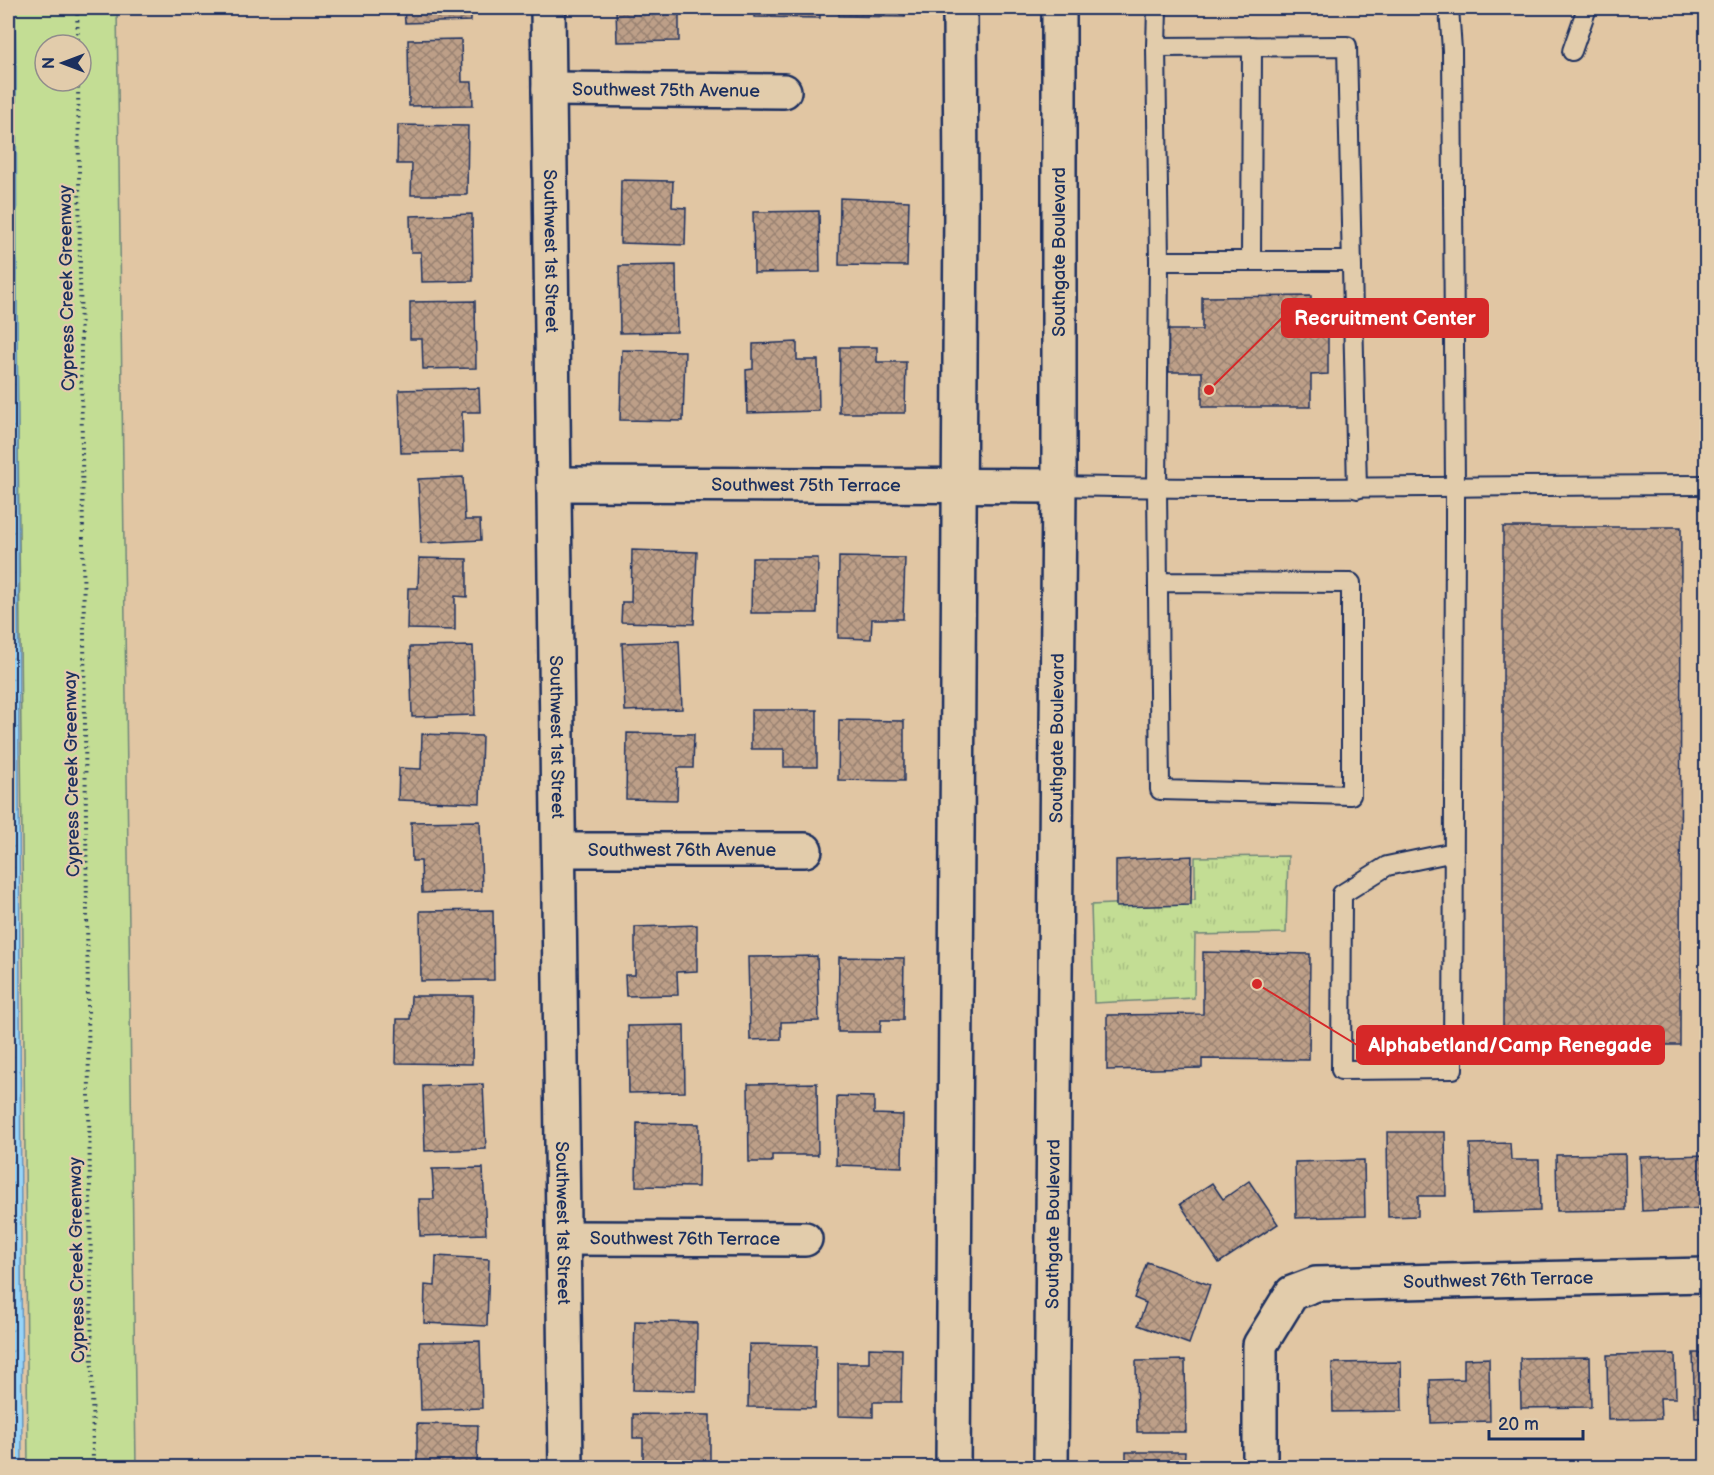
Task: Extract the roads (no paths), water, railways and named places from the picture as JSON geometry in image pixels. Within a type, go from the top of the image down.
[{"type":"street","name":"Southwest 1st Street","points":[[548,8],[566,1467]]},
{"type":"street","points":[[953,1467],[960,8]]},
{"type":"street","name":"Southgate Boulevard","points":[[1051,1467],[1059,486],[1059,8]]},
{"type":"street","name":"Southwest 75th Avenue","points":[[549,89],[784,91]]},
{"type":"street","name":"Southwest 75th Terrace","points":[[554,484],[1059,486]]},
{"type":"street","name":"Southwest 76th Avenue","points":[[559,849],[805,850]]},
{"type":"street","name":"Southwest 76th Terrace","points":[[563,1238],[805,1239]]},
{"type":"street","name":"Southwest 76th Terrace","points":[[1260,1467],[1260,1345],[1292,1293],[1316,1284],[1707,1275]]},
{"type":"lane","points":[[1157,8],[1159,261],[1157,488],[1160,790],[1351,795],[1351,583],[1159,582]]},
{"type":"lane","points":[[1449,8],[1452,50],[1455,487],[1454,852],[1453,1070],[1341,1070],[1342,894],[1387,866],[1454,852]]},
{"type":"lane","points":[[1572,51],[1587,8]]},
{"type":"lane","points":[[1156,46],[1347,46],[1357,489]]},
{"type":"lane","points":[[1251,261],[1252,46]]},
{"type":"lane","points":[[1159,261],[1351,261]]},
{"type":"lane","points":[[1059,486],[1357,489],[1528,485],[1707,485]]},
{"type":"water","points":[[8,8],[15,8],[16,66],[22,1468],[8,1467]]},
{"type":"place","name":"Recruitment Center","points":[[1209,390]]},
{"type":"place","name":"Alphabetland/Camp Renegade","points":[[1257,984]]}]
